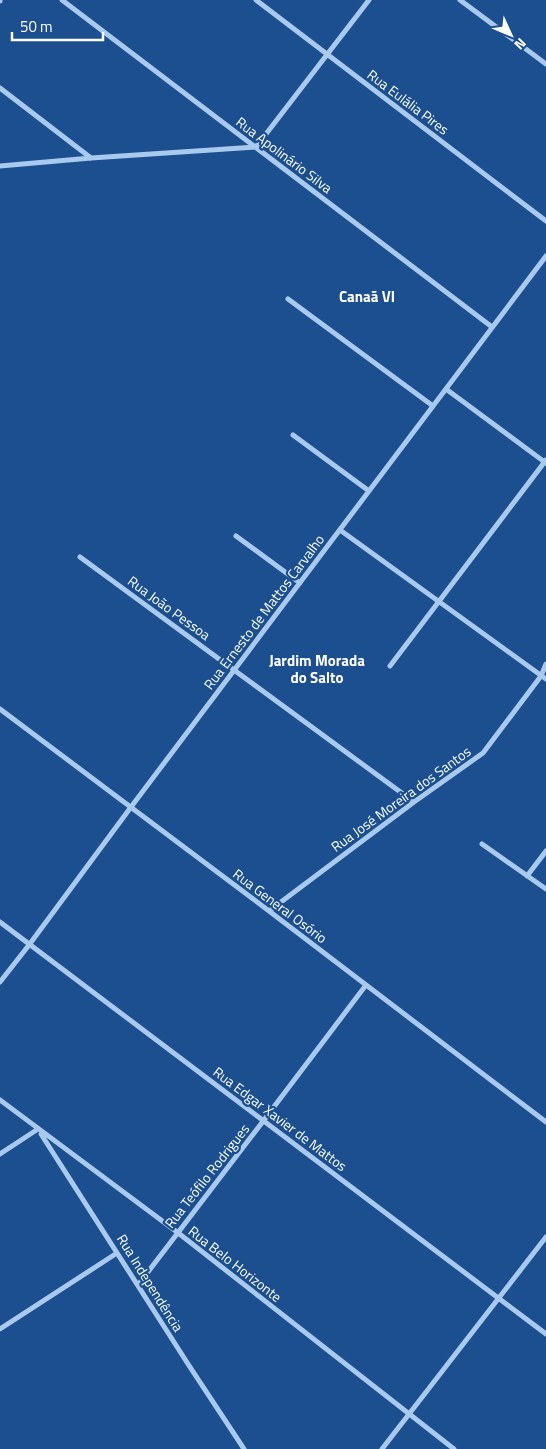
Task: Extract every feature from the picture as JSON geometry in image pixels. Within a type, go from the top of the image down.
[{"type":"street","name":"Rua Apolinário Silva","points":[[62,0],[492,327]]},
{"type":"street","name":"Rua Eulália Pires","points":[[256,0],[546,221]]},
{"type":"street","points":[[0,166],[256,147],[369,0]]},
{"type":"street","points":[[460,0],[546,64]]},
{"type":"street","points":[[0,88],[91,158]]},
{"type":"street","name":"Rua Ernesto de Mattos Carvalho","points":[[0,982],[30,945],[131,807],[546,256]]},
{"type":"street","points":[[288,299],[433,406]]},
{"type":"street","points":[[390,666],[546,462],[446,389]]},
{"type":"street","points":[[294,436],[369,491]]},
{"type":"street","points":[[340,530],[544,677]]},
{"type":"street","points":[[236,536],[300,583]]},
{"type":"street","name":"Rua João Pessoa","points":[[80,557],[414,802]]},
{"type":"street","name":"Rua José Moreira dos Santos","points":[[270,911],[414,802],[483,753],[544,677],[546,664]]},
{"type":"street","name":"Rua General Osório","points":[[0,708],[546,1122]]},
{"type":"street","points":[[482,844],[546,889]]},
{"type":"street","points":[[527,876],[546,851]]},
{"type":"street","name":"Rua Edgar Xavier de Mattos","points":[[0,922],[546,1334]]},
{"type":"street","name":"Rua Teófilo Rodrigues","points":[[138,1285],[366,985]]},
{"type":"street","name":"Rua Belo Horizonte","points":[[0,1100],[177,1232],[454,1449]]},
{"type":"street","points":[[0,1154],[38,1129]]},
{"type":"street","name":"Rua Independência","points":[[38,1129],[244,1449]]},
{"type":"street","points":[[382,1449],[546,1237]]},
{"type":"street","points":[[0,1329],[117,1253]]},
{"type":"district","name":"Canaã VI","points":[[367,297]]},
{"type":"district","name":"Jardim Morada do Salto","points":[[317,670]]}]
